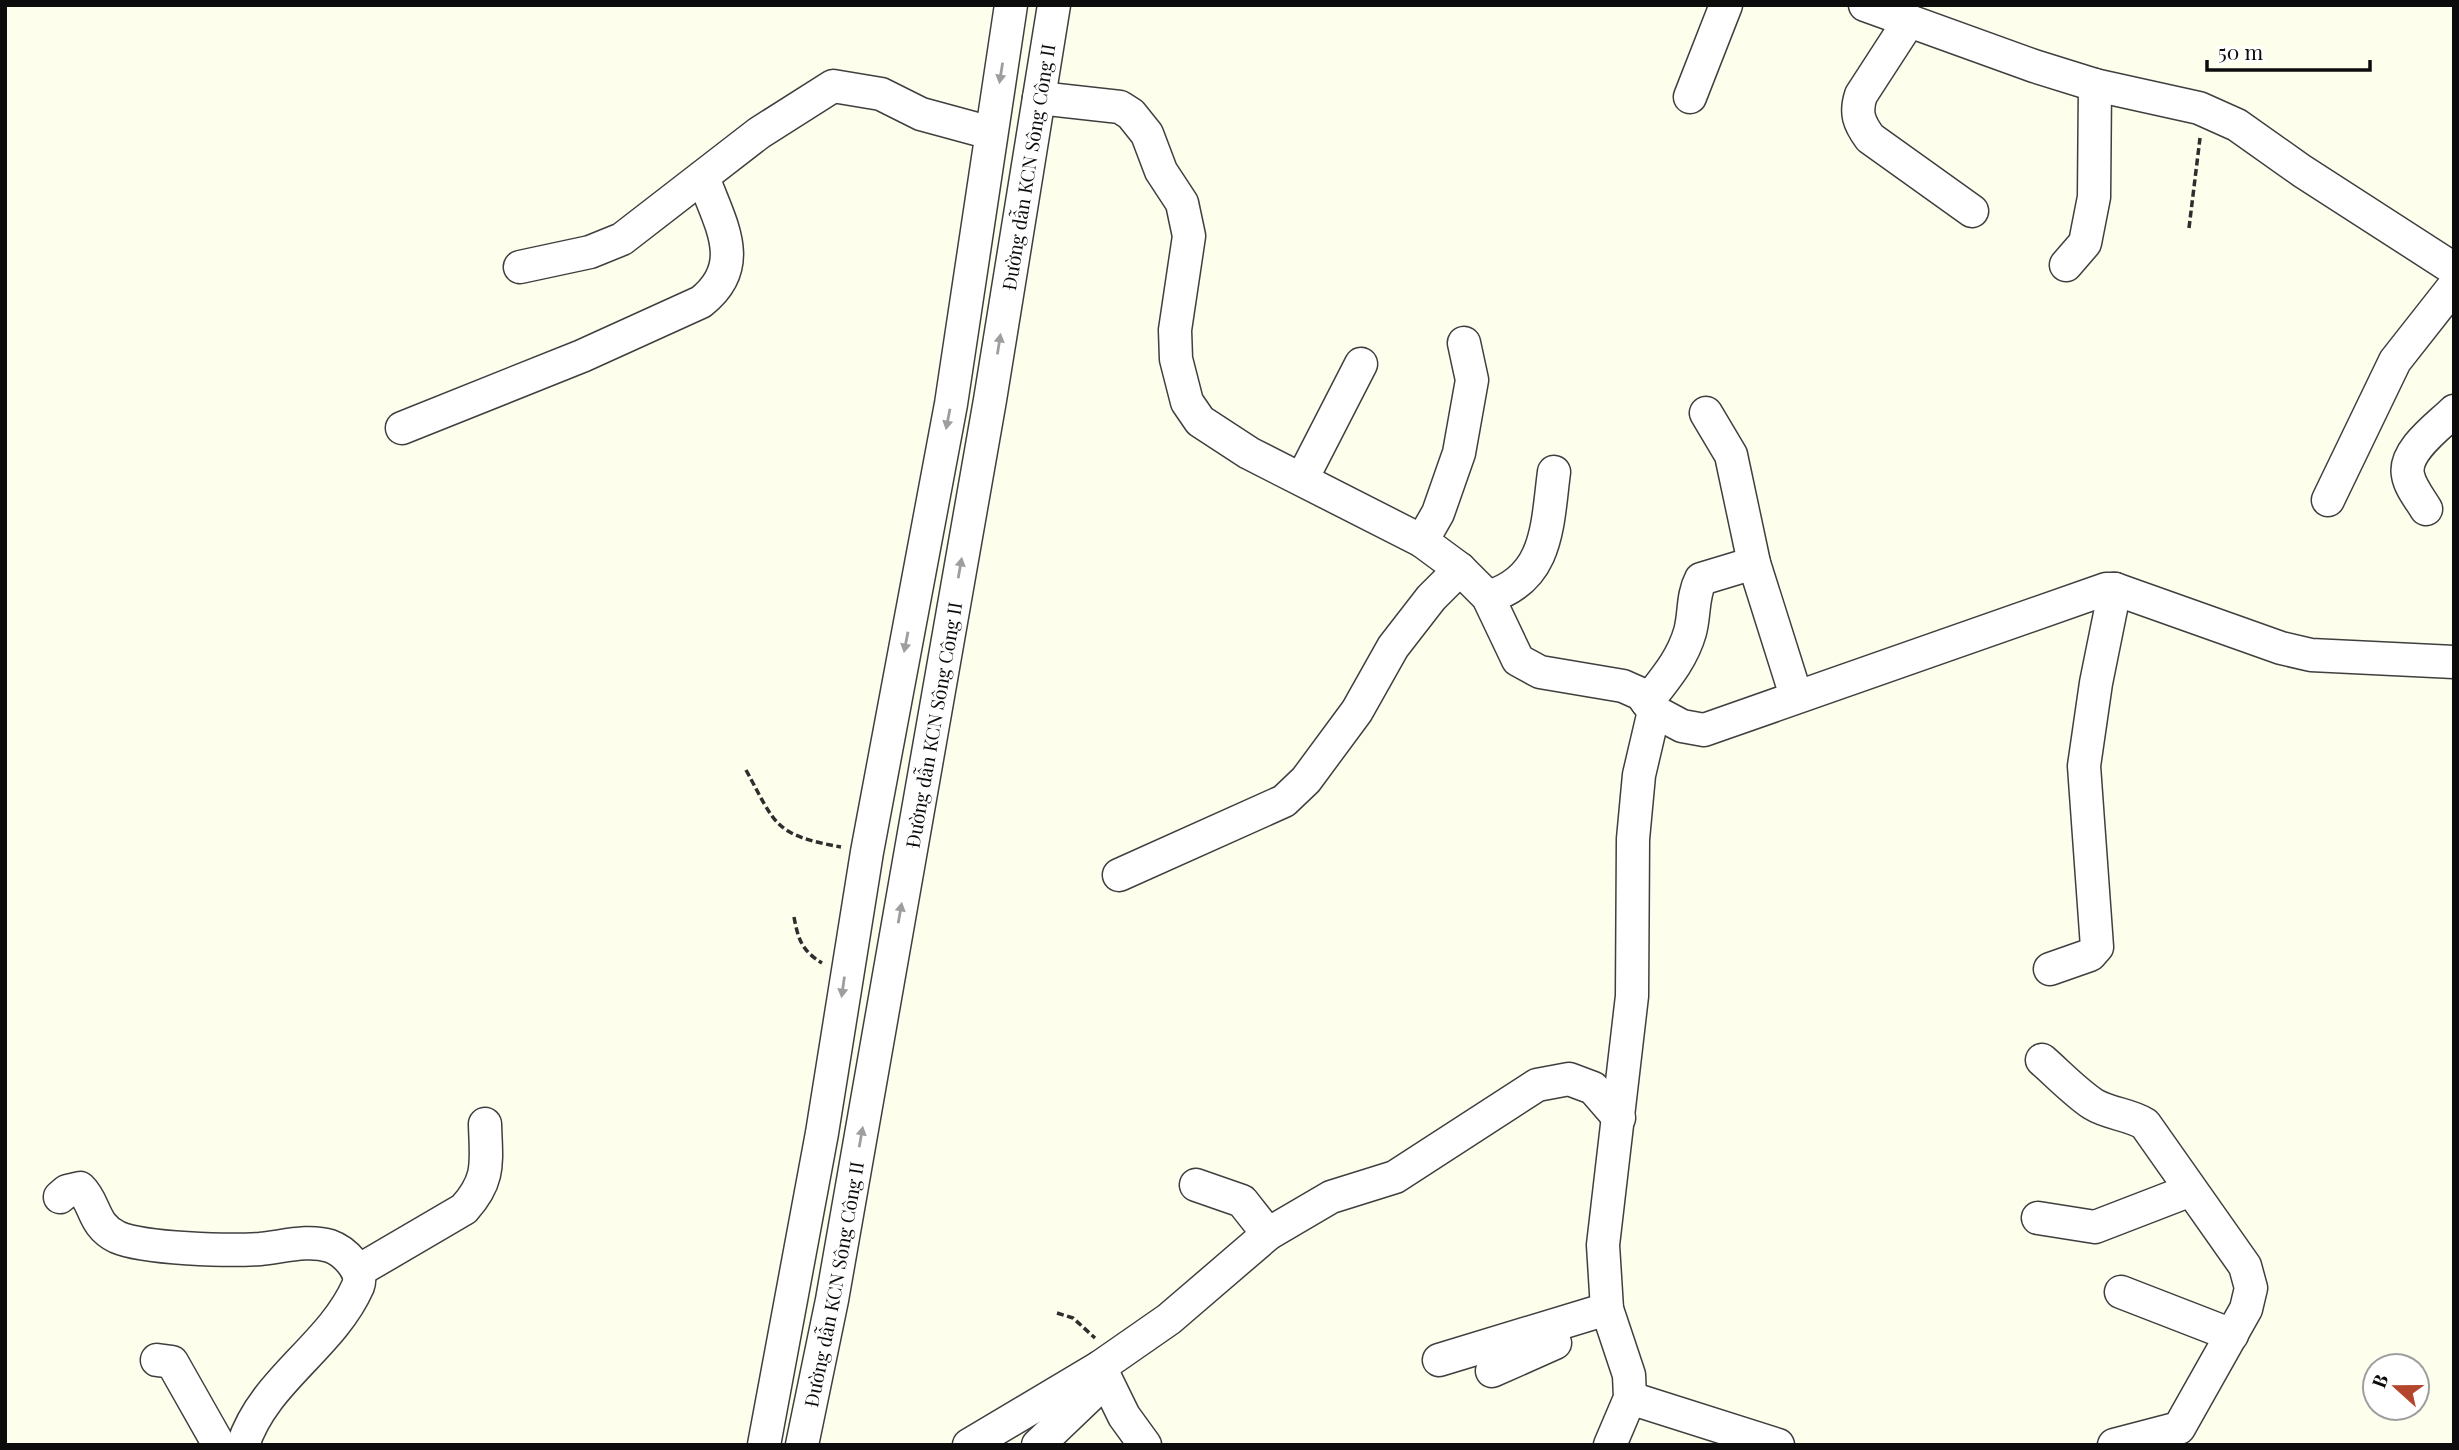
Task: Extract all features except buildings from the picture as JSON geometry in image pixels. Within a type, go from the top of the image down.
[{"type":"street","name":"Đường dẫn KCN Sông Công II","points":[[764,1445],[822,1133],[844,977],[951,404],[1011,5]]},
{"type":"street","name":"Đường dẫn KCN Sông Công II","points":[[802,1445],[832,1300],[990,400],[1054,5]]},
{"type":"street","points":[[1689,97],[1726,5]]},
{"type":"street","points":[[1866,5],[1914,17],[2095,85],[2199,108],[2237,125],[2302,171],[2454,269]]},
{"type":"street","points":[[1914,17],[1861,95],[1856,108],[1861,125],[1870,138],[1972,211]]},
{"type":"street","points":[[2066,265],[2085,243],[2092,209],[2097,160],[2095,85]]},
{"type":"street","points":[[520,267],[590,253],[622,239],[759,133],[833,86],[881,94],[921,114],[991,133]]},
{"type":"street","points":[[1039,98],[1120,107],[1131,114],[1147,134],[1161,171],[1182,203],[1187,219],[1184,275],[1175,330],[1176,359],[1187,402],[1200,421],[1250,453],[1422,541],[1460,569],[1488,597],[1518,660],[1540,672],[1623,686],[1641,694],[1651,706],[1682,726],[1704,730],[2106,589],[2115,589],[2281,648],[2311,655],[2454,662]]},
{"type":"street","points":[[402,428],[582,356],[701,302],[714,292],[727,271],[728,259],[724,236],[703,177]]},
{"type":"street","points":[[2328,500],[2395,361],[2454,286]]},
{"type":"street","points":[[1422,541],[1438,513],[1459,453],[1472,380],[1464,343]]},
{"type":"street","points":[[1301,479],[1361,364]]},
{"type":"street","points":[[2426,509],[2408,478],[2407,466],[2411,455],[2454,411]]},
{"type":"street","points":[[1706,414],[1731,455],[1754,563],[1796,696]]},
{"type":"street","points":[[1488,597],[1516,586],[1533,566],[1544,547],[1554,472]]},
{"type":"street","points":[[1610,1445],[1630,1398],[1629,1375],[1608,1314],[1603,1245],[1632,996],[1636,800],[1639,775],[1651,706],[1676,666],[1689,634],[1695,589],[1701,579],[1754,563]]},
{"type":"street","points":[[1119,874],[1284,801],[1306,780],[1356,711],[1393,648],[1432,598],[1460,569]]},
{"type":"street","points":[[2050,969],[2090,955],[2097,947],[2084,766],[2096,683],[2115,589]]},
{"type":"street","points":[[2042,1060],[2093,1104],[2108,1111],[2129,1114],[2145,1124],[2245,1266],[2251,1288],[2246,1309],[2232,1335],[2189,1436],[2134,1442]]},
{"type":"street","points":[[969,1445],[1105,1369],[1169,1319],[1268,1234],[1331,1197],[1395,1177],[1537,1086],[1569,1079],[1593,1088],[1619,1118]]},
{"type":"street","points":[[358,1271],[464,1209],[477,1194],[486,1175],[485,1124]]},
{"type":"street","points":[[1196,1185],[1242,1201],[1268,1234]]},
{"type":"street","points":[[61,1198],[67,1191],[80,1188],[87,1194],[96,1220],[115,1236],[139,1244],[256,1249],[309,1244],[330,1246],[345,1255],[358,1271],[359,1283],[331,1331],[263,1405],[243,1445]]},
{"type":"street","points":[[2038,1217],[2095,1227],[2191,1189]]},
{"type":"street","points":[[2122,1292],[2232,1335]]},
{"type":"street","points":[[791,1293],[832,1300]]},
{"type":"street","points":[[1439,1360],[1608,1314]]},
{"type":"street","points":[[1492,1371],[1608,1314]]},
{"type":"street","points":[[157,1360],[172,1363],[219,1445]]},
{"type":"street","points":[[1038,1445],[1105,1369]]},
{"type":"street","points":[[1105,1369],[1125,1416],[1145,1445]]},
{"type":"street","points":[[1630,1398],[1777,1445]]},
{"type":"path","points":[[2189,228],[2201,147],[2199,108]]},
{"type":"path","points":[[746,770],[770,817],[779,827],[816,843],[867,852]]},
{"type":"path","points":[[794,917],[799,941],[806,951],[844,977]]},
{"type":"path","points":[[1057,1313],[1073,1318],[1091,1332],[1105,1369]]}]
